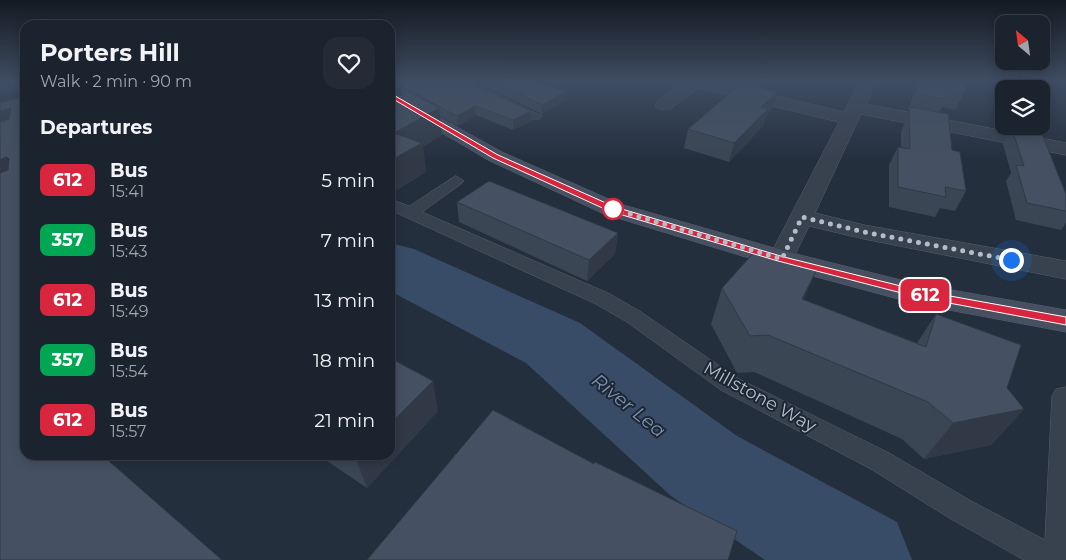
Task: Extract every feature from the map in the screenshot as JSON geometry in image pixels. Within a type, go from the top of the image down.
[{"type":"main road","points":[[400,107],[407,115],[612,209],[782,259],[917,294],[1066,321]]},
{"type":"street","points":[[782,259],[852,107]]},
{"type":"street","points":[[905,107],[1066,149]]},
{"type":"street","points":[[802,217],[864,232],[1066,270]]},
{"type":"lane","points":[[517,107],[536,116]]},
{"type":"lane","points":[[411,212],[456,181]]},
{"type":"lane","name":"Millstone Way","points":[[395,206],[634,316],[729,384],[880,461],[961,510],[1053,560]]},
{"type":"lane","points":[[1058,560],[1064,396]]},
{"type":"building","points":[[0,107],[20,107],[20,460],[108,460],[222,560],[0,560],[0,173],[8,170],[9,159],[6,157],[0,160],[0,122],[9,119],[11,108],[0,111]]},
{"type":"building","points":[[395,107],[439,108],[395,132]]},
{"type":"building","points":[[440,107],[473,107],[457,116]]},
{"type":"building","points":[[478,107],[523,107],[531,111],[513,120]]},
{"type":"building","points":[[714,107],[761,107],[768,109],[734,143],[688,129]]},
{"type":"building","points":[[912,107],[948,114],[952,150],[960,152],[966,191],[945,187],[946,197],[898,187],[898,147],[910,149],[909,114]]},
{"type":"building","points":[[395,133],[422,143],[395,158]]},
{"type":"building","points":[[1014,135],[1042,135],[1066,194],[1066,211],[1027,203],[1016,165],[1024,166]]},
{"type":"building","points":[[489,181],[618,233],[589,260],[457,202]]},
{"type":"building","points":[[757,249],[816,271],[802,299],[926,347],[936,314],[1021,345],[1007,388],[1024,409],[953,423],[928,402],[768,335],[750,336],[722,288]]},
{"type":"building","points":[[395,361],[433,381],[395,419]]},
{"type":"building","points":[[493,410],[594,464],[595,462],[737,531],[728,560],[367,560]]},
{"type":"waterway","name":"River Lea","points":[[395,266],[553,343],[704,466],[859,560]]},
{"type":"bus line","name":"612","points":[[410,107],[495,156],[612,209],[782,259],[917,294],[1066,321]]},
{"type":"route","points":[[613,209],[782,259],[802,217],[864,232],[1011,260]]}]
